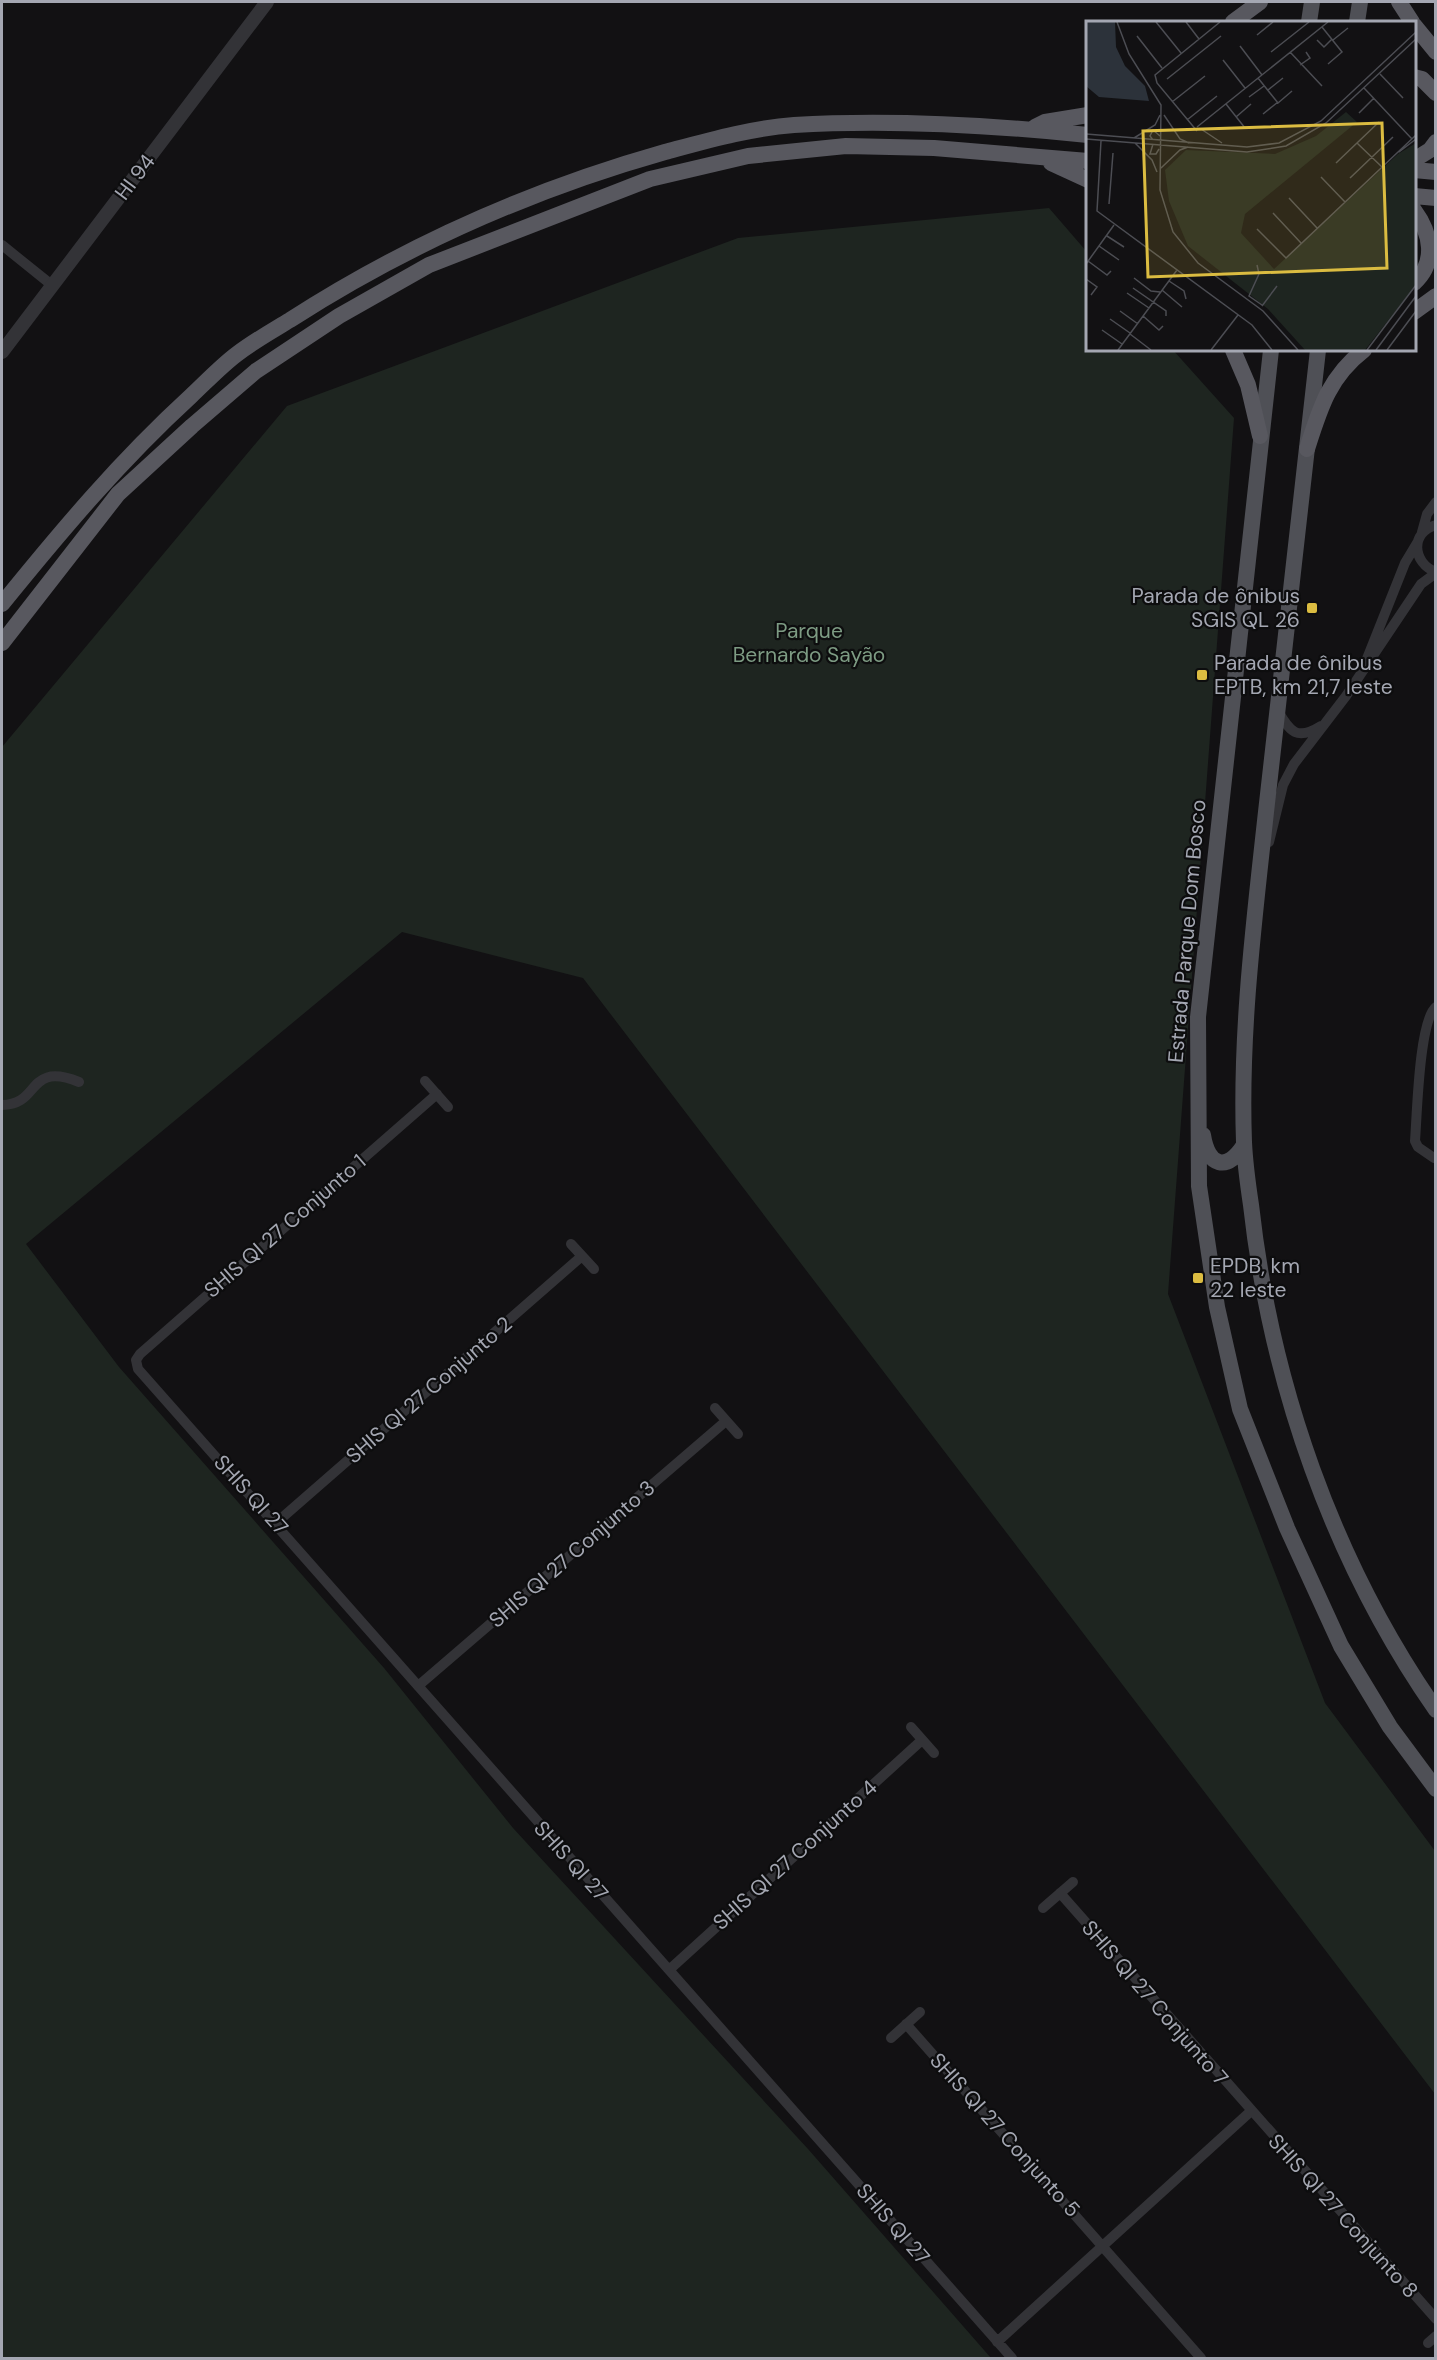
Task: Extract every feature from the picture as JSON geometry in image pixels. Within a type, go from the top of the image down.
[{"type":"highway","points":[[1234,21],[1260,2]]},
{"type":"highway","points":[[1399,2],[1411,21]]},
{"type":"highway","points":[[1416,28],[1436,52]]},
{"type":"highway","points":[[1416,78],[1422,79],[1436,93]]},
{"type":"highway","points":[[1032,129],[1045,122],[1086,114]]},
{"type":"highway","points":[[2,604],[93,493],[162,422],[236,354],[318,302],[393,259],[603,170],[703,142],[791,125],[886,123],[1032,129],[1086,135]]},
{"type":"highway","points":[[1416,159],[1430,150],[1436,142]]},
{"type":"highway","points":[[2,643],[118,494],[192,426],[256,371],[339,316],[429,265],[650,179],[748,156],[846,146],[1030,155],[1086,161]]},
{"type":"highway","points":[[1030,155],[1086,179]]},
{"type":"highway","points":[[1416,170],[1436,172]]},
{"type":"highway","points":[[1416,196],[1436,198]]},
{"type":"highway","points":[[1416,213],[1427,230],[1431,246],[1429,264],[1416,280]]},
{"type":"highway","points":[[1416,311],[1436,296]]},
{"type":"highway","points":[[1233,351],[1248,385],[1260,436]]},
{"type":"highway","points":[[1307,449],[1332,382],[1350,361],[1363,351]]},
{"type":"main road","points":[[1309,21],[1312,2]]},
{"type":"main road","points":[[1358,21],[1360,2]]},
{"type":"main road","name":"Estrada Parque Dom Bosco","points":[[1270,351],[1198,1017],[1197,1141],[1202,1208],[1216,1307],[1240,1409],[1287,1528],[1341,1646],[1390,1727],[1436,1789]]},
{"type":"main road","points":[[1318,351],[1257,895],[1245,1025],[1244,1144],[1256,1250],[1273,1340],[1296,1423],[1327,1506],[1369,1597],[1413,1677],[1436,1710]]},
{"type":"main road","points":[[1197,1096],[1208,1155],[1214,1161],[1223,1163],[1232,1160],[1244,1144]]},
{"type":"street","name":"HI 94","points":[[2,352],[267,2]]},
{"type":"street","points":[[2,245],[53,286]]},
{"type":"street","points":[[1362,673],[1395,587],[1422,532],[1427,514],[1436,502]]},
{"type":"street","points":[[1422,532],[1436,525]]},
{"type":"street","points":[[1257,895],[1283,785],[1294,764],[1362,673],[1421,584],[1436,572],[1420,562],[1416,552],[1417,543]]},
{"type":"street","points":[[1277,710],[1287,728],[1295,732],[1305,734],[1326,723]]},
{"type":"street","points":[[1433,1009],[1424,1036],[1415,1142],[1418,1147],[1434,1158]]},
{"type":"street","points":[[2,1105],[24,1099],[38,1082],[50,1076],[62,1075],[79,1082]]},
{"type":"street","points":[[425,1081],[448,1107]]},
{"type":"street","name":"SHIS QI 27 Conjunto 1","points":[[136,1360],[147,1347],[437,1094]]},
{"type":"street","points":[[571,1244],[594,1269]]},
{"type":"street","name":"SHIS QI 27 Conjunto 2","points":[[276,1523],[582,1256]]},
{"type":"street","name":"SHIS QI 27","points":[[136,1360],[139,1372],[276,1523],[1012,2358]]},
{"type":"street","points":[[715,1408],[738,1434]]},
{"type":"street","name":"SHIS QI 27 Conjunto 3","points":[[418,1686],[726,1421]]},
{"type":"street","points":[[911,1728],[934,1753]]},
{"type":"street","name":"SHIS QI 27 Conjunto 4","points":[[669,1970],[922,1740]]},
{"type":"street","points":[[1043,1908],[1072,1882]]},
{"type":"street","name":"SHIS QI 27 Conjunto 7","points":[[1060,1893],[1250,2112]]},
{"type":"street","points":[[891,2038],[920,2012]]},
{"type":"street","name":"SHIS QI 27 Conjunto 5","points":[[906,2024],[1104,2245],[1201,2358]]},
{"type":"street","points":[[997,2342],[1250,2112]]},
{"type":"street","name":"SHIS QI 27 Conjunto 8","points":[[1250,2112],[1436,2319]]},
{"type":"green space","name":"Parque Bernardo Sayão","points":[[1049,208],[1086,251],[1086,351],[1174,351],[1234,418],[1168,1294],[1325,1703],[1435,1851],[1435,2094],[583,978],[402,932],[26,1244],[119,1367],[384,1668],[513,1828],[808,2149],[991,2358],[2,2358],[2,747],[287,406],[738,238]]},
{"type":"place","name":"Parada de ônibus SGIS QL 26","points":[[1312,608]]},
{"type":"place","name":"Parada de ônibus EPTB, km 21,7 leste","points":[[1202,675]]},
{"type":"place","name":"EPDB, km 22 leste","points":[[1198,1278]]}]
